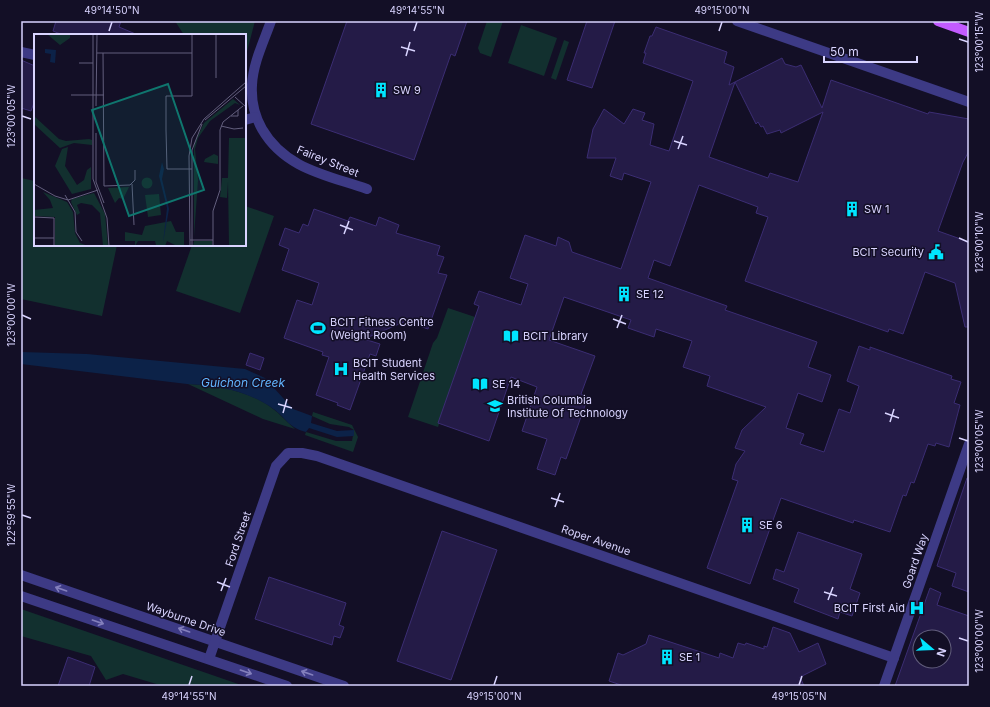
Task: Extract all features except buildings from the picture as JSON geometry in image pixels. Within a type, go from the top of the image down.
[{"type":"main road","points":[[938,21],[969,32]]},
{"type":"street","name":"Fairey Street","points":[[271,21],[255,67],[252,84],[252,100],[256,117],[267,137],[286,157],[301,166],[367,190]]},
{"type":"street","points":[[737,21],[969,102]]},
{"type":"street","points":[[21,52],[34,54]]},
{"type":"street","points":[[246,120],[256,117]]},
{"type":"street","name":"Goard Way","points":[[884,686],[969,444]]},
{"type":"street","name":"Roper Avenue","points":[[288,453],[302,453],[317,456],[894,658]]},
{"type":"street","name":"Ford Street","points":[[209,659],[276,466],[288,453]]},
{"type":"street","name":"Wayburne Drive","points":[[21,575],[344,686]]},
{"type":"street","points":[[21,596],[287,686]]},
{"type":"green space","points":[[175,21],[255,21],[246,55],[246,34],[183,34]]},
{"type":"green space","points":[[487,21],[503,21],[491,57],[480,53],[478,48]]},
{"type":"green space","points":[[521,25],[557,38],[544,76],[508,63]]},
{"type":"green space","points":[[564,40],[569,42],[556,80],[551,78]]},
{"type":"green space","points":[[21,178],[34,181],[34,246],[117,246],[102,316],[21,299]]},
{"type":"green space","points":[[246,206],[274,216],[240,313],[176,291],[192,246],[246,246]]},
{"type":"green space","points":[[448,308],[475,317],[438,427],[408,417],[433,343],[437,338]]},
{"type":"green space","points":[[188,384],[232,390],[253,397],[272,408],[295,429],[263,419]]},
{"type":"green space","points":[[313,412],[352,425],[358,437],[353,452],[305,435],[306,432],[336,441],[352,441],[354,430],[349,427],[330,424],[312,416]]},
{"type":"green space","points":[[21,609],[244,686],[163,686],[123,674],[106,680],[91,656],[21,636]]},
{"type":"water","name":"Guichon Creek","points":[[21,352],[87,354],[245,369],[265,378],[293,409],[312,416],[311,423],[337,431],[354,430],[354,436],[337,437],[309,428],[306,432],[300,430],[291,425],[263,402],[231,390],[209,386],[21,364]]},
{"type":"place","name":"SW 9","points":[[381,90]]},
{"type":"place","name":"SW 1","points":[[852,209]]},
{"type":"place","name":"BCIT Security","points":[[936,252]]},
{"type":"place","name":"SE 12","points":[[624,294]]},
{"type":"place","name":"BCIT Fitness Centre (Weight Room)","points":[[318,328]]},
{"type":"place","name":"BCIT Library","points":[[511,336]]},
{"type":"place","name":"BCIT Student Health Services","points":[[341,369]]},
{"type":"place","name":"SE 14","points":[[480,384]]},
{"type":"place","name":"British Columbia Institute Of Technology","points":[[495,406]]},
{"type":"place","name":"SE 6","points":[[747,525]]},
{"type":"place","name":"BCIT First Aid","points":[[917,608]]},
{"type":"place","name":"SE 1","points":[[667,657]]}]
